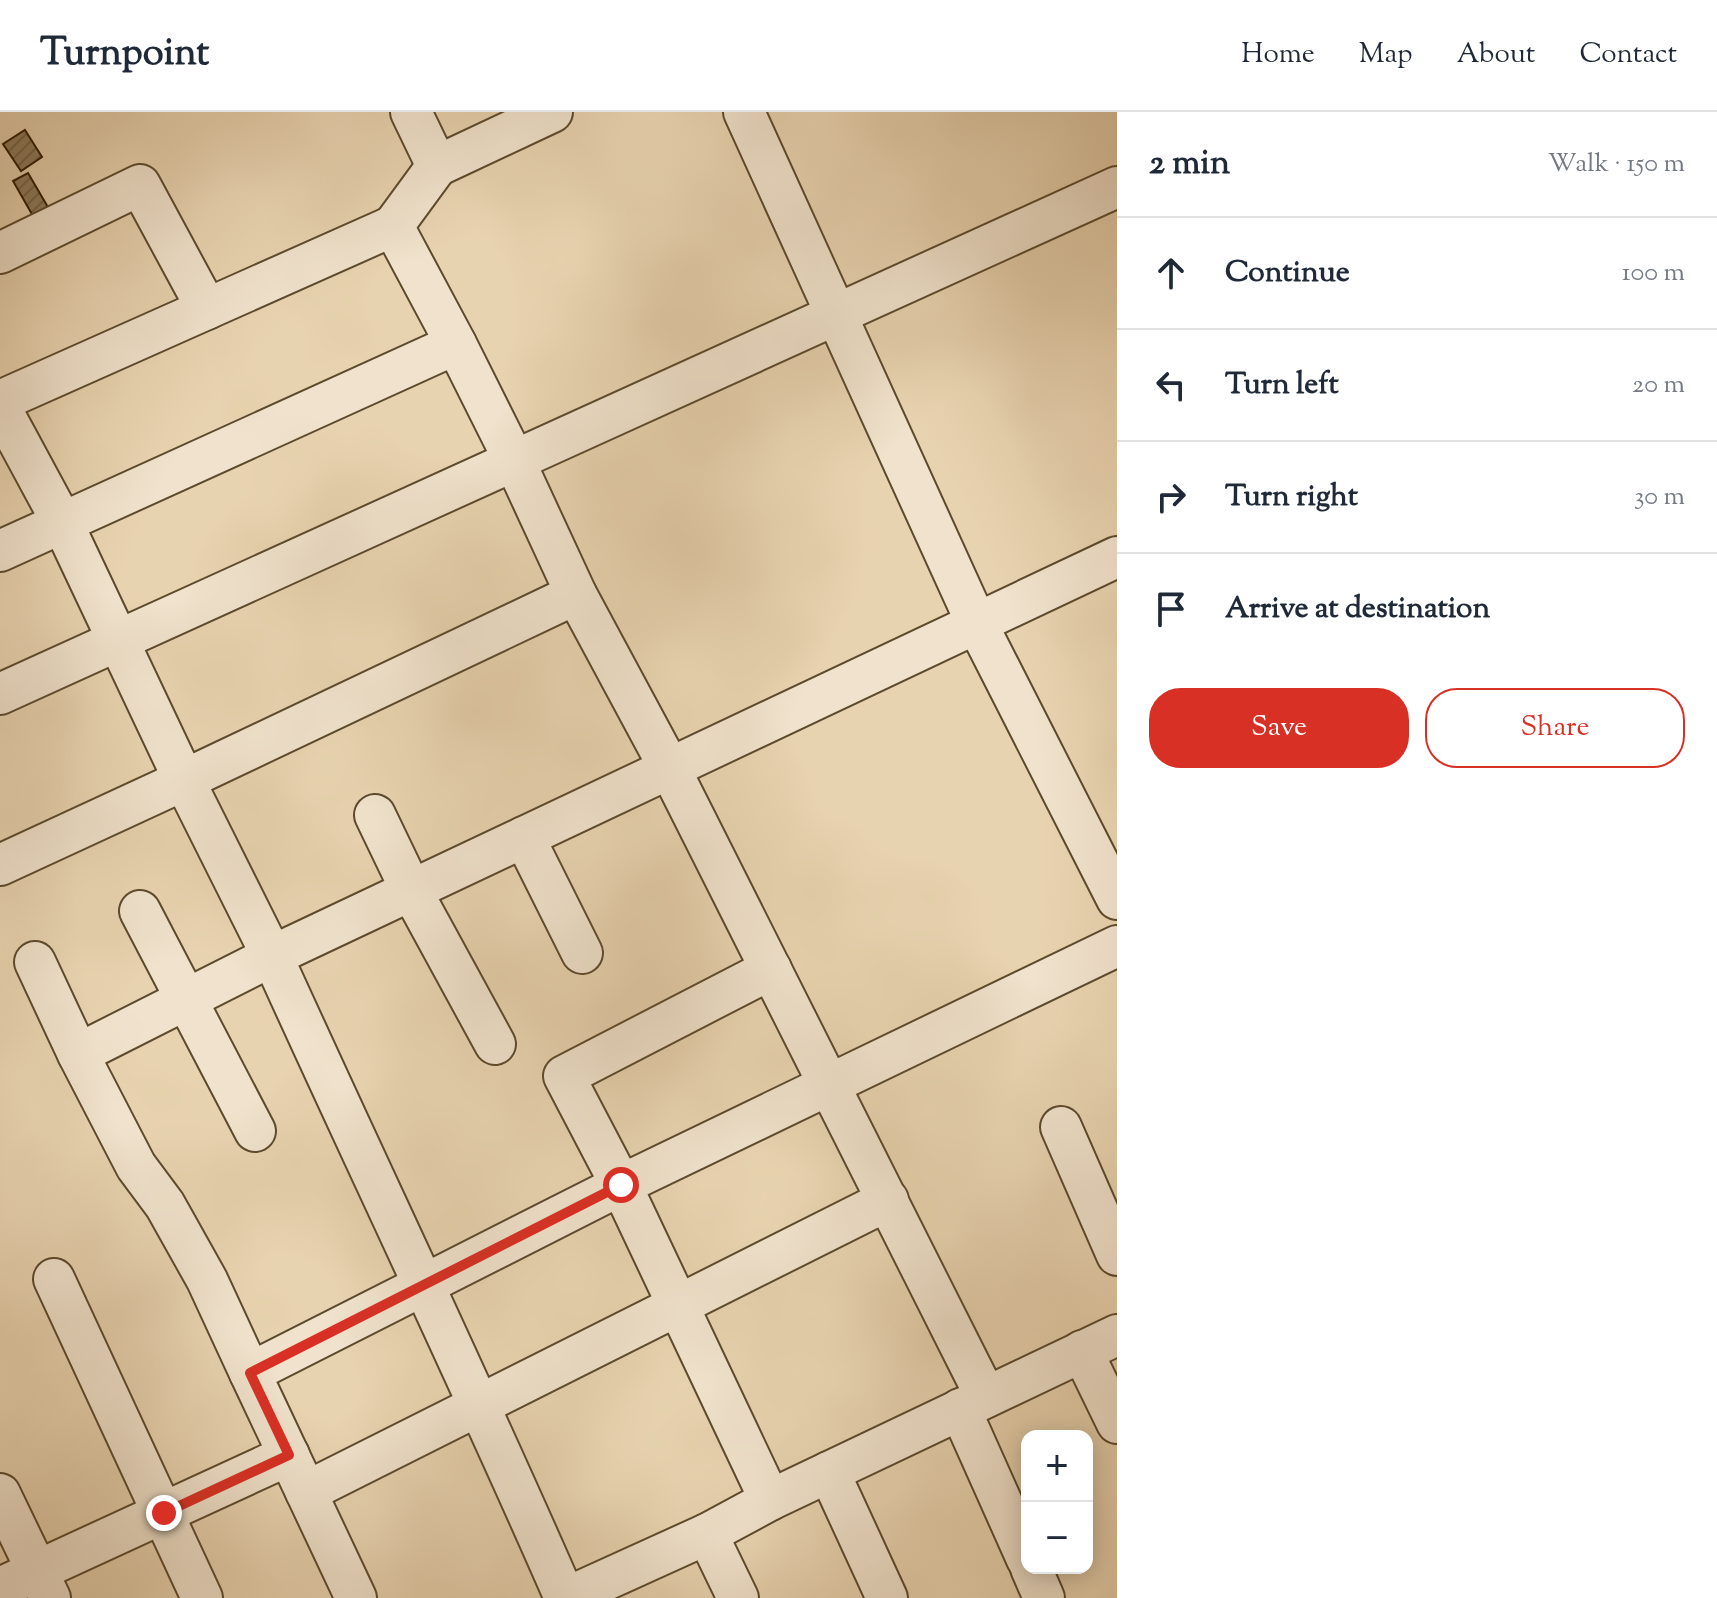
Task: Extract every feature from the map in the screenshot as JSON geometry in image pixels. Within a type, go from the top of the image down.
[{"type":"street","points":[[411,112],[437,166]]},
{"type":"street","points":[[552,112],[437,166],[393,226],[0,404],[62,522],[184,780],[272,956],[480,1404],[565,1598],[624,1586],[707,1534],[770,1500],[1100,1343],[1117,1423]]},
{"type":"street","points":[[744,112],[976,622],[1117,899]]},
{"type":"street","points":[[0,253],[140,185],[207,309]]},
{"type":"street","points":[[0,694],[1117,187]]},
{"type":"street","points":[[393,226],[514,460],[576,594],[669,767],[888,1200],[973,1403],[1021,1542]]},
{"type":"street","points":[[0,551],[456,344]]},
{"type":"street","points":[[78,1054],[272,956],[1117,557]]},
{"type":"street","points":[[0,865],[576,594]]},
{"type":"street","points":[[375,815],[411,890],[495,1044]]},
{"type":"street","points":[[524,837],[582,953]]},
{"type":"street","points":[[140,911],[255,1131]]},
{"type":"street","points":[[250,1373],[621,1185],[1117,946]]},
{"type":"street","points":[[35,962],[136,1166],[165,1205],[207,1280],[356,1598]]},
{"type":"street","points":[[770,1500],[621,1185],[564,1076],[771,969]]},
{"type":"street","points":[[1061,1127],[1117,1255]]},
{"type":"street","points":[[306,1492],[888,1200]]},
{"type":"street","points":[[54,1279],[202,1598]]},
{"type":"street","points":[[0,1588],[44,1584],[164,1513],[289,1455]]},
{"type":"street","points":[[829,1472],[887,1598]]},
{"type":"street","points":[[0,1494],[44,1584]]},
{"type":"street","points":[[707,1534],[738,1598]]},
{"type":"street","points":[[1034,1574],[1044,1598]]},
{"type":"building","points":[[25,130],[42,157],[21,171],[3,144]]},
{"type":"building","points":[[28,173],[56,221],[41,230],[13,181]]},
{"type":"route","points":[[164,1513],[289,1455],[250,1373],[621,1185]]}]
